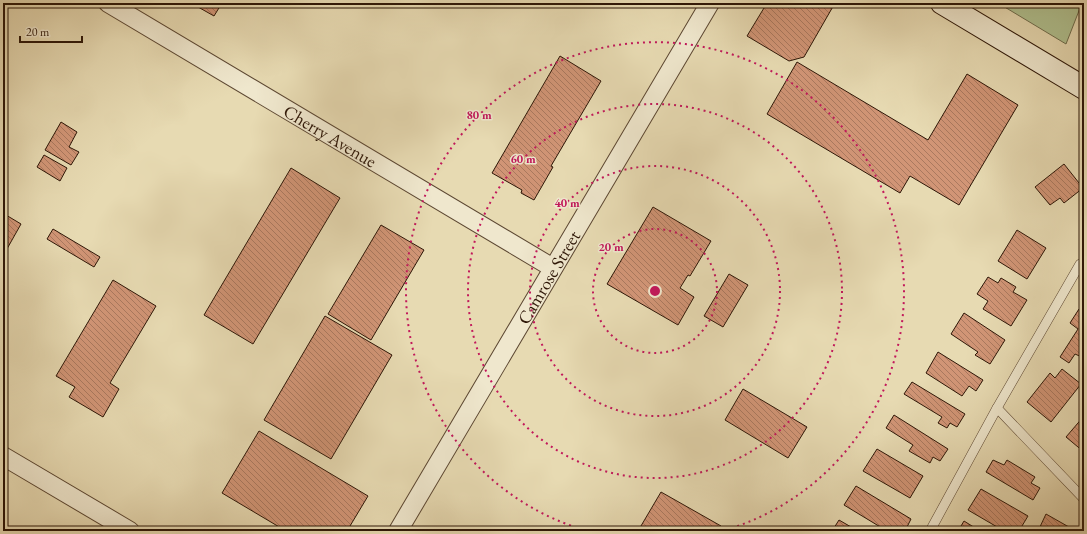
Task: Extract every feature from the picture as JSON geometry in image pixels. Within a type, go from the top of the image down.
[{"type":"street","name":"Cherry Avenue","points":[[108,3],[553,268]]},
{"type":"street","name":"Camrose Street","points":[[398,531],[710,3]]},
{"type":"street","points":[[942,3],[1084,88]]},
{"type":"street","points":[[3,456],[130,531]]},
{"type":"lane","points":[[930,531],[956,487],[997,408],[1080,264],[1084,267]]},
{"type":"lane","points":[[997,408],[1084,499]]},
{"type":"green space","points":[[998,3],[1082,3],[1066,44]]},
{"type":"building","points":[[191,3],[222,3],[214,16]]},
{"type":"building","points":[[767,3],[835,3],[804,57],[789,61],[747,36]]},
{"type":"building","points":[[560,56],[601,81],[551,166],[553,167],[534,200],[521,193],[522,190],[492,173]]},
{"type":"building","points":[[797,62],[928,140],[967,74],[1018,105],[959,205],[910,176],[900,193],[767,114]]},
{"type":"building","points":[[61,122],[77,132],[69,147],[79,152],[71,165],[45,150]]},
{"type":"building","points":[[44,155],[67,168],[60,181],[37,167]]},
{"type":"building","points":[[1064,164],[1083,188],[1064,203],[1060,198],[1050,205],[1035,187]]},
{"type":"building","points":[[291,168],[340,198],[253,344],[204,315]]},
{"type":"building","points":[[653,207],[711,241],[690,276],[688,275],[680,288],[694,297],[678,325],[607,284]]},
{"type":"building","points":[[6,215],[21,224],[3,256],[3,220]]},
{"type":"building","points":[[381,225],[424,250],[371,340],[328,314]]},
{"type":"building","points":[[53,229],[100,257],[94,267],[47,239]]},
{"type":"building","points":[[1017,230],[1046,248],[1027,279],[998,261]]},
{"type":"building","points":[[729,274],[748,285],[723,327],[704,316]]},
{"type":"building","points":[[988,277],[998,283],[1001,278],[1016,287],[1013,292],[1027,300],[1011,326],[983,309],[988,301],[977,294]]},
{"type":"building","points":[[113,280],[156,306],[110,383],[119,389],[103,417],[69,397],[75,387],[56,376]]},
{"type":"building","points":[[1079,309],[1084,312],[1084,358],[1075,354],[1069,363],[1060,357],[1078,329],[1070,323]]},
{"type":"building","points":[[964,313],[1005,340],[990,364],[975,355],[978,352],[951,334]]},
{"type":"building","points":[[325,316],[392,355],[331,459],[264,420]]},
{"type":"building","points":[[938,352],[983,380],[976,391],[969,386],[962,396],[926,373]]},
{"type":"building","points":[[1062,369],[1081,384],[1051,422],[1027,402],[1050,373],[1055,378]]},
{"type":"building","points":[[912,382],[965,414],[957,427],[950,423],[947,428],[938,423],[942,417],[904,394]]},
{"type":"building","points":[[743,389],[807,427],[788,458],[725,420]]},
{"type":"building","points":[[894,415],[948,449],[940,461],[933,457],[930,463],[909,451],[913,445],[886,428]]},
{"type":"building","points":[[1084,416],[1084,452],[1066,437]]},
{"type":"building","points":[[259,431],[368,496],[347,531],[286,531],[222,493]]},
{"type":"building","points":[[877,449],[923,476],[910,498],[863,471]]},
{"type":"building","points":[[993,460],[1004,465],[1007,460],[1035,477],[1031,483],[1040,488],[1033,500],[986,472]]},
{"type":"building","points":[[856,486],[911,519],[905,531],[899,527],[896,531],[887,531],[844,505]]},
{"type":"building","points":[[981,489],[1028,516],[1019,531],[1004,531],[968,510]]},
{"type":"building","points":[[661,492],[721,526],[718,531],[638,531]]},
{"type":"building","points":[[1046,514],[1076,531],[1038,531]]},
{"type":"building","points":[[839,520],[858,531],[832,531]]},
{"type":"building","points":[[964,521],[980,531],[958,531]]}]
